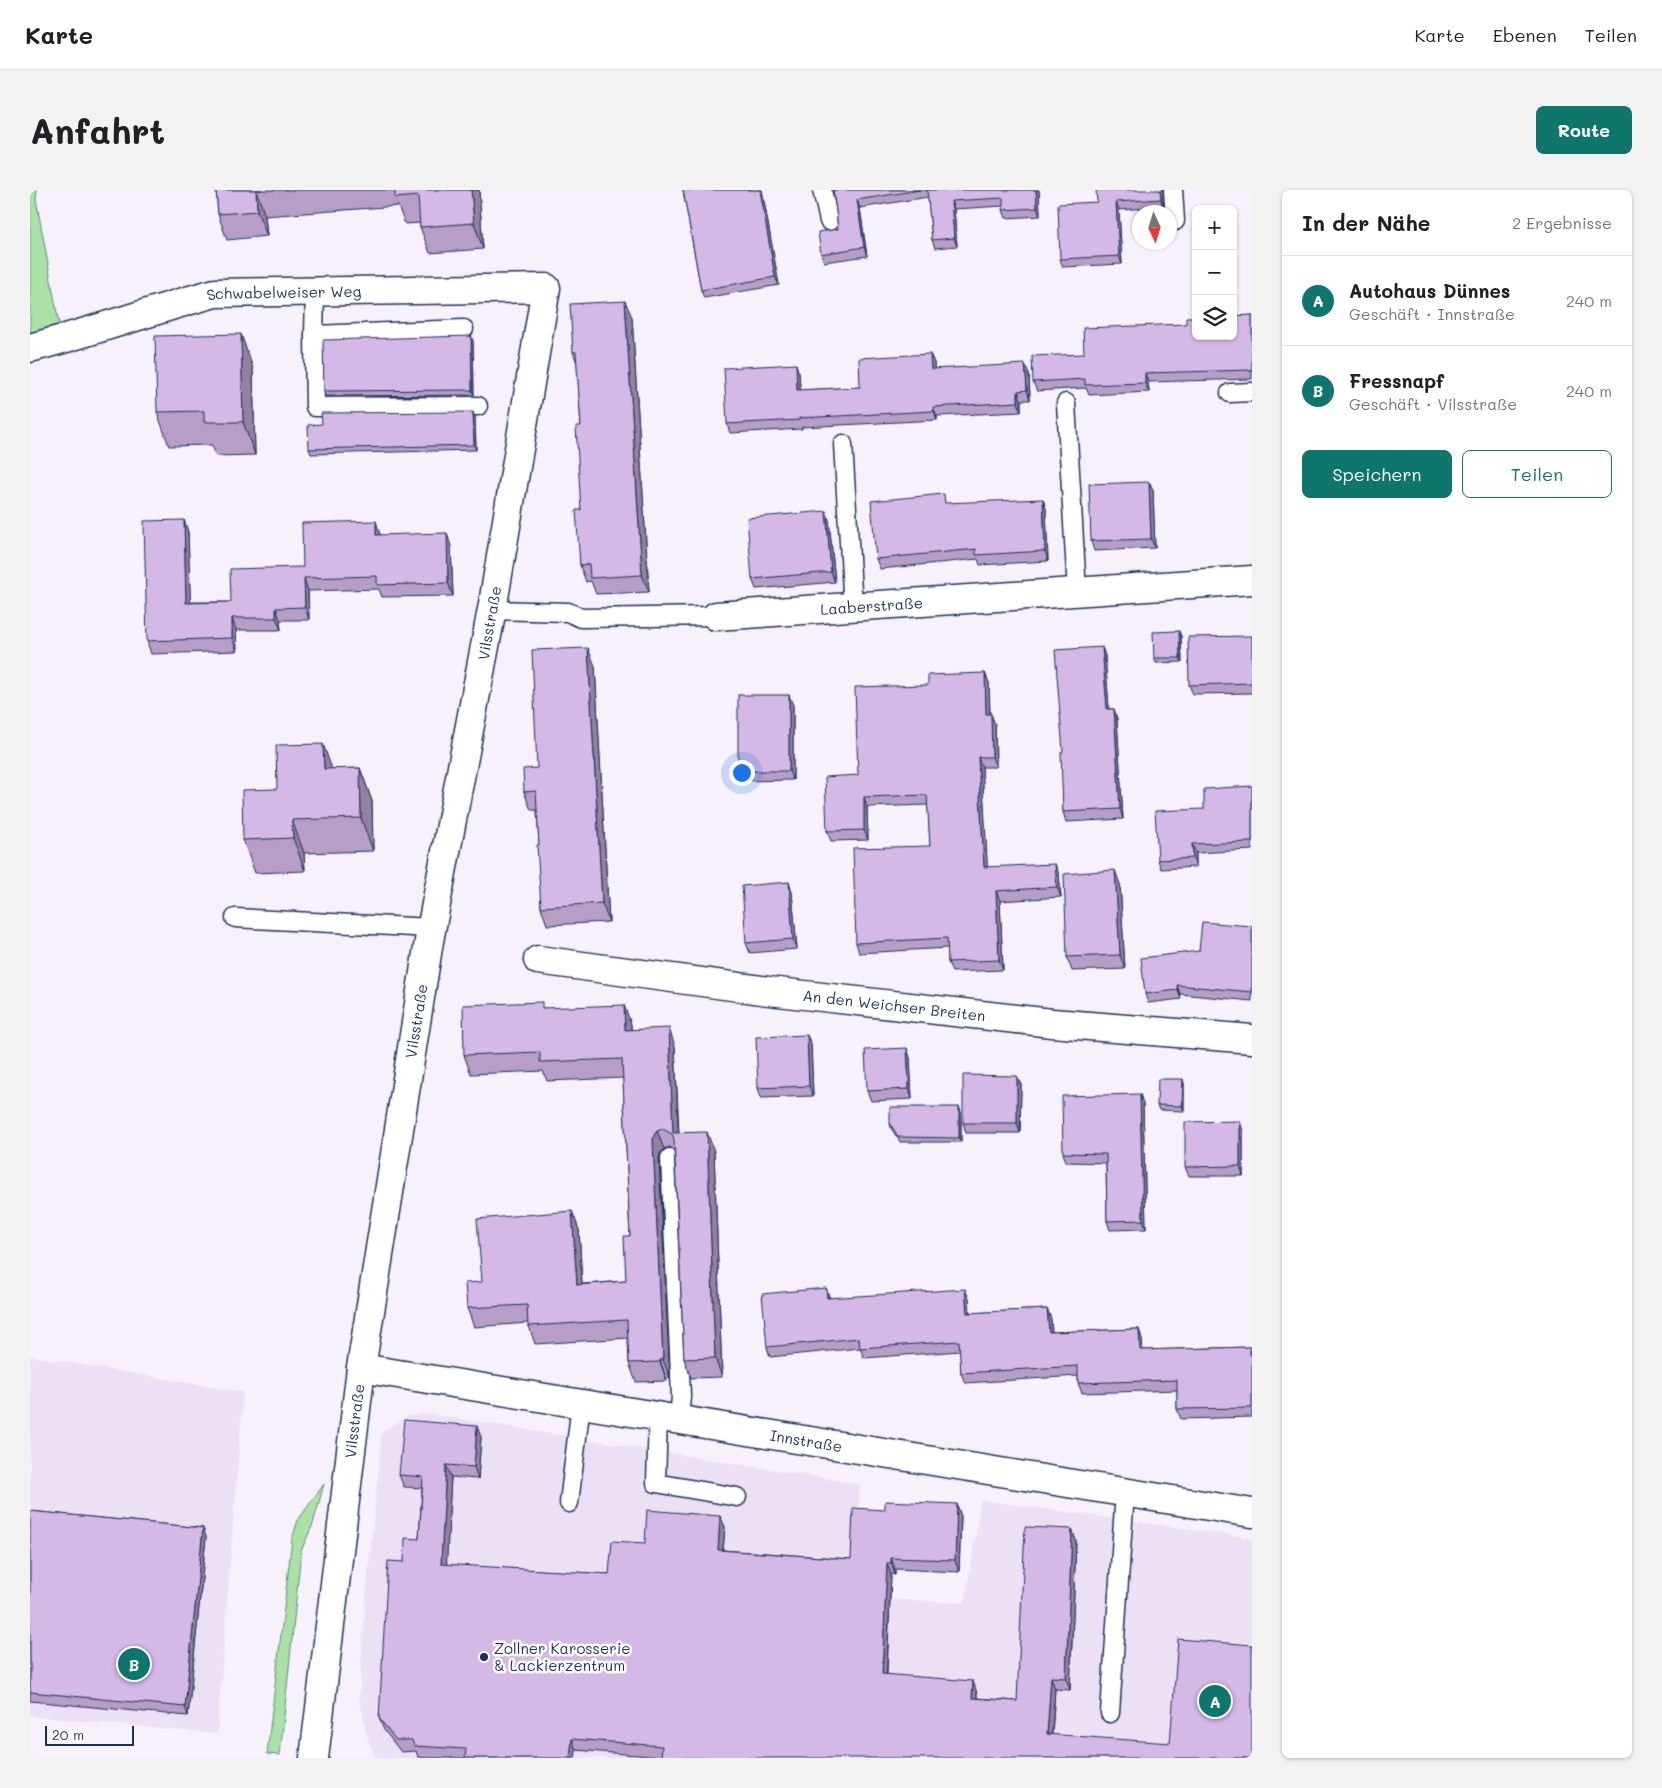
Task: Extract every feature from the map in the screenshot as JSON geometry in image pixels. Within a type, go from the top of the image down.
[{"type":"street","name":"Schwabelweiser Weg","points":[[30,348],[215,293],[546,288]]},
{"type":"street","name":"Vilsstraße","points":[[314,1758],[360,1368],[432,928],[492,610],[546,288]]},
{"type":"street","name":"Laaberstraße","points":[[716,616],[1252,580]]},
{"type":"street","name":"An den Weichser Breiten","points":[[538,960],[768,991],[1032,1020],[1252,1039]]},
{"type":"street","name":"Innstraße","points":[[360,1368],[1252,1513]]},
{"type":"lane","points":[[822,190],[829,221]]},
{"type":"lane","points":[[1174,190],[1174,205]]},
{"type":"lane","points":[[315,292],[315,407],[478,406]]},
{"type":"lane","points":[[314,335],[464,329]]},
{"type":"lane","points":[[1230,393],[1252,392]]},
{"type":"lane","points":[[1066,403],[1077,592]]},
{"type":"lane","points":[[843,444],[853,608]]},
{"type":"lane","name":"Laaberstraße","points":[[492,610],[568,612],[581,618],[716,616]]},
{"type":"lane","points":[[235,918],[432,928]]},
{"type":"lane","points":[[670,1158],[681,1396],[669,1418],[656,1483],[737,1497]]},
{"type":"lane","points":[[569,1504],[581,1404]]},
{"type":"lane","points":[[1110,1712],[1125,1492]]},
{"type":"shaded area","points":[[30,1356],[243,1392],[217,1734],[30,1716]]},
{"type":"shaded area","points":[[430,1414],[860,1484],[854,1598],[965,1603],[981,1500],[1252,1538],[1252,1758],[376,1758],[369,1743],[359,1699],[365,1608],[382,1432],[407,1416]]},
{"type":"green space","points":[[30,190],[37,190],[36,199],[62,340],[30,348]]},
{"type":"green space","points":[[324,1484],[313,1524],[301,1551],[280,1755],[267,1754],[292,1539],[298,1520]]},
{"type":"building","points":[[216,190],[256,190],[257,211],[218,214]]},
{"type":"building","points":[[395,190],[471,190],[474,223],[420,227],[418,196],[395,198]]},
{"type":"building","points":[[683,190],[760,190],[775,277],[701,290]]},
{"type":"building","points":[[833,190],[920,190],[857,200],[864,247],[821,254],[818,232],[838,229]]},
{"type":"building","points":[[927,190],[1036,190],[1037,208],[1003,210],[1003,198],[951,201],[954,238],[932,240]]},
{"type":"building","points":[[1096,190],[1160,190],[1161,199],[1116,202],[1119,256],[1060,259],[1058,204],[1097,202]]},
{"type":"building","points":[[625,301],[642,575],[590,578],[589,564],[580,565],[576,510],[581,510],[576,426],[581,426],[576,352],[573,352],[570,304]]},
{"type":"building","points":[[1252,315],[1252,370],[1145,373],[1145,383],[1085,385],[1085,379],[1033,382],[1032,356],[1084,354],[1083,328],[1186,324],[1186,317],[1192,317],[1192,340],[1237,340],[1237,316]]},
{"type":"building","points":[[241,334],[243,422],[204,422],[204,411],[157,412],[155,336]]},
{"type":"building","points":[[471,336],[472,390],[324,391],[323,340]]},
{"type":"building","points":[[930,354],[931,369],[1025,364],[1027,390],[1018,391],[1018,402],[933,407],[934,411],[727,424],[724,368],[796,364],[797,390],[860,387],[859,358]]},
{"type":"building","points":[[473,412],[474,445],[309,449],[308,425],[322,424],[321,413]]},
{"type":"building","points":[[1149,482],[1151,539],[1091,541],[1089,484]]},
{"type":"building","points":[[944,494],[945,503],[1043,499],[1045,551],[976,555],[976,549],[876,559],[871,501]]},
{"type":"building","points":[[826,511],[831,572],[752,579],[747,518]]},
{"type":"building","points":[[184,520],[186,603],[231,602],[230,569],[303,567],[302,523],[376,521],[376,535],[447,533],[448,583],[377,585],[377,576],[304,578],[305,607],[276,608],[276,618],[232,618],[232,638],[147,641],[144,521]]},
{"type":"building","points":[[1179,631],[1180,658],[1154,658],[1153,632]]},
{"type":"building","points":[[1252,636],[1252,683],[1189,685],[1188,637]]},
{"type":"building","points":[[1102,647],[1107,709],[1114,709],[1120,809],[1063,812],[1061,752],[1063,752],[1055,650]]},
{"type":"building","points":[[588,648],[602,903],[541,907],[536,791],[524,792],[523,769],[537,768],[532,650]]},
{"type":"building","points":[[985,673],[986,714],[991,714],[992,757],[978,757],[984,867],[1055,864],[1057,887],[996,891],[999,960],[948,962],[947,938],[856,943],[853,848],[930,846],[927,795],[864,797],[864,830],[827,831],[825,777],[858,775],[855,687],[928,685],[928,675]]},
{"type":"building","points":[[738,695],[789,695],[789,771],[738,771]]},
{"type":"building","points":[[323,744],[324,769],[360,768],[361,818],[292,820],[293,838],[243,840],[242,790],[277,789],[276,745]]},
{"type":"building","points":[[1252,786],[1252,842],[1192,844],[1193,858],[1158,860],[1155,811],[1204,809],[1204,789]]},
{"type":"building","points":[[1115,870],[1120,955],[1067,957],[1064,874]]},
{"type":"building","points":[[789,882],[793,939],[746,943],[742,886]]},
{"type":"building","points":[[1202,922],[1252,926],[1252,992],[1177,985],[1178,990],[1145,994],[1141,958],[1199,951]]},
{"type":"building","points":[[542,1002],[542,1008],[624,1005],[625,1030],[669,1028],[673,1133],[707,1132],[715,1358],[684,1359],[674,1139],[672,1134],[663,1129],[657,1131],[653,1140],[663,1360],[660,1360],[660,1362],[629,1363],[627,1320],[528,1326],[527,1305],[467,1308],[465,1283],[482,1282],[477,1219],[572,1211],[577,1285],[626,1281],[624,1236],[630,1236],[622,1059],[540,1062],[540,1052],[464,1055],[463,1005]]},
{"type":"building","points":[[807,1035],[809,1086],[758,1088],[756,1037]]},
{"type":"building","points":[[907,1048],[909,1089],[867,1091],[865,1050]]},
{"type":"building","points":[[963,1075],[1017,1076],[1017,1123],[963,1123]]},
{"type":"building","points":[[1158,1079],[1183,1079],[1182,1106],[1157,1105]]},
{"type":"building","points":[[1140,1094],[1143,1220],[1107,1221],[1106,1154],[1063,1153],[1062,1096]]},
{"type":"building","points":[[890,1107],[959,1107],[959,1138],[898,1137],[890,1123]]},
{"type":"building","points":[[1240,1121],[1240,1166],[1185,1167],[1185,1122]]},
{"type":"building","points":[[826,1288],[827,1298],[965,1289],[967,1313],[1047,1309],[1049,1332],[1139,1329],[1140,1350],[1250,1347],[1250,1355],[1252,1355],[1252,1408],[1177,1409],[1177,1380],[1078,1383],[1078,1366],[961,1373],[959,1341],[860,1348],[859,1338],[767,1347],[762,1294]]},
{"type":"building","points":[[404,1420],[477,1426],[474,1467],[446,1465],[441,1564],[609,1574],[612,1541],[645,1543],[647,1510],[720,1516],[718,1550],[851,1559],[853,1508],[885,1510],[885,1501],[957,1504],[955,1560],[891,1558],[891,1563],[887,1563],[882,1674],[973,1681],[972,1698],[1017,1701],[1025,1527],[1072,1529],[1066,1678],[1051,1677],[1047,1734],[1170,1743],[1178,1639],[1252,1645],[1252,1758],[661,1758],[662,1746],[572,1739],[570,1758],[465,1758],[466,1749],[414,1746],[412,1740],[396,1740],[379,1718],[388,1561],[404,1562],[405,1538],[419,1539],[423,1477],[399,1475]]},
{"type":"building","points":[[30,1511],[203,1528],[185,1707],[30,1692]]},
{"type":"place","name":"Zollner Karosserie & Lackierzentrum","points":[[484,1657]]},
{"type":"place","name":"Fressnapf","points":[[134,1664]]},
{"type":"place","name":"Autohaus Dünnes","points":[[1215,1701]]}]
